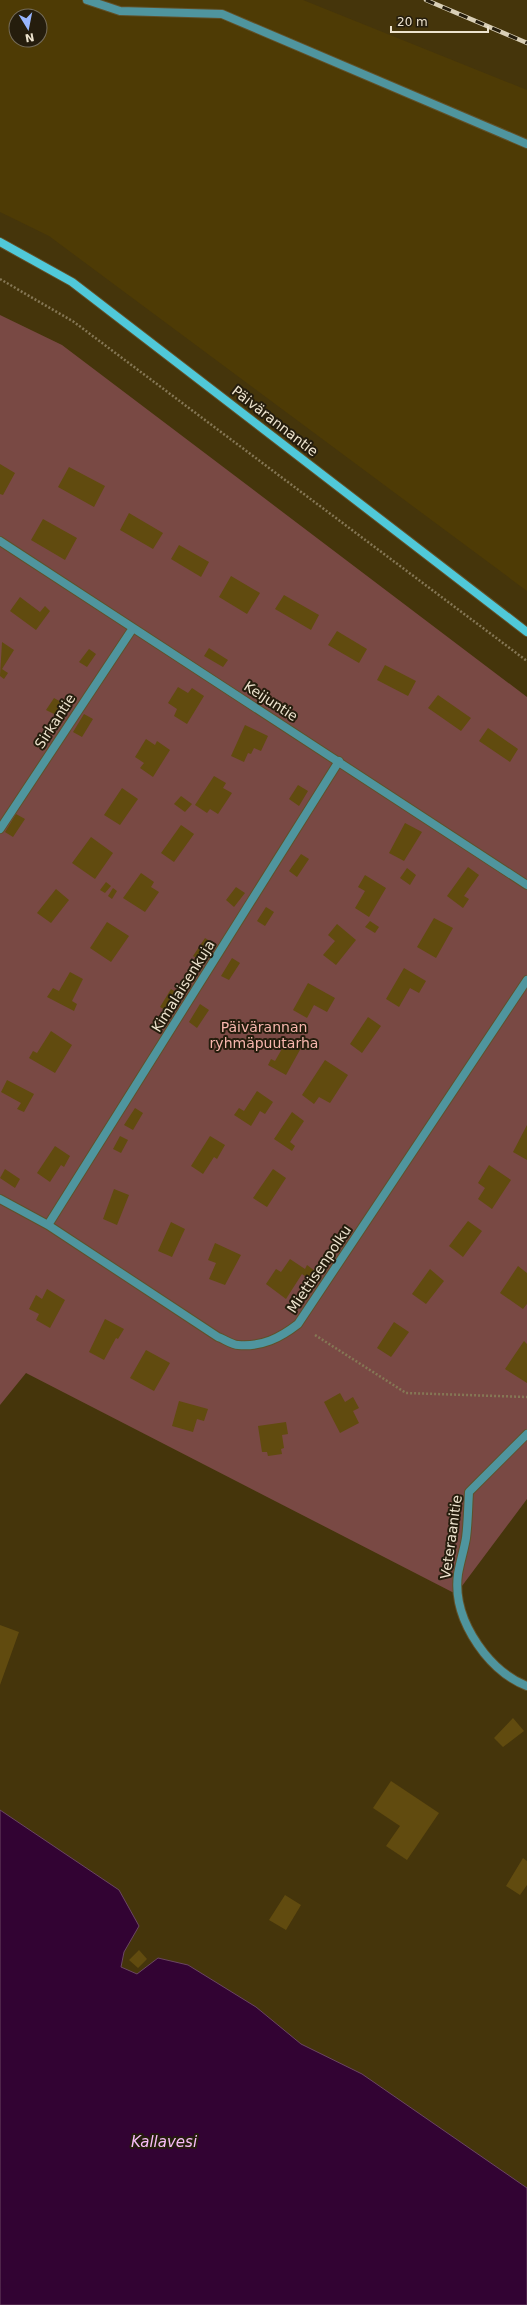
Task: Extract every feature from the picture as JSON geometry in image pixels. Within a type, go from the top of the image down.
[{"type":"street","points":[[87,0],[120,10],[222,14],[527,144]]},
{"type":"street","name":"Päivärannantie","points":[[0,242],[72,282],[527,632]]},
{"type":"street","name":"Keijuntie","points":[[0,541],[527,885]]},
{"type":"street","name":"Sirkantie","points":[[0,829],[133,628]]},
{"type":"street","name":"Kimalaisenkuja","points":[[48,1225],[339,761]]},
{"type":"street","name":"Miettisenpolku","points":[[0,1199],[48,1225],[218,1337],[237,1346],[258,1344],[279,1339],[298,1324],[527,980]]},
{"type":"street","name":"Veteraanitie","points":[[527,1434],[469,1492],[466,1539],[458,1575],[457,1588],[459,1603],[471,1636],[491,1662],[512,1680],[527,1686]]},
{"type":"path","points":[[0,279],[74,322],[527,661]]},
{"type":"path","points":[[298,1324],[406,1393],[527,1398]]},
{"type":"shaded area","points":[[0,0],[303,0],[527,90],[527,591],[49,236],[0,212]]},
{"type":"green space","name":"Päivärannan ryhmäpuutarha","points":[[0,315],[62,345],[527,697],[527,1499],[456,1594],[26,1373],[0,1405]]},
{"type":"water","name":"Kallavesi","points":[[0,1810],[119,1890],[139,1926],[124,1952],[121,1967],[137,1974],[158,1958],[188,1965],[256,2007],[301,2044],[362,2074],[527,2188],[527,2305],[0,2305]]},
{"type":"building","points":[[0,464],[15,473],[3,495],[0,494]]},
{"type":"building","points":[[69,467],[105,486],[94,507],[58,487]]},
{"type":"building","points":[[129,513],[163,533],[153,549],[120,530]]},
{"type":"building","points":[[43,519],[77,538],[65,560],[31,540]]},
{"type":"building","points":[[179,545],[209,562],[201,577],[171,559]]},
{"type":"building","points":[[231,576],[260,593],[247,614],[219,597]]},
{"type":"building","points":[[284,595],[319,615],[311,630],[275,609]]},
{"type":"building","points":[[20,597],[40,612],[45,606],[50,611],[36,630],[10,611]]},
{"type":"building","points":[[337,631],[367,649],[359,663],[328,645]]},
{"type":"building","points":[[2,642],[14,650],[2,669],[8,673],[4,679],[0,676]]},
{"type":"building","points":[[209,648],[228,660],[223,667],[204,656]]},
{"type":"building","points":[[89,649],[96,654],[87,667],[79,662]]},
{"type":"building","points":[[385,665],[416,681],[408,696],[377,680]]},
{"type":"building","points":[[178,687],[188,693],[192,688],[204,696],[187,724],[174,716],[177,709],[168,703]]},
{"type":"building","points":[[438,695],[471,718],[461,731],[428,708]]},
{"type":"building","points":[[54,698],[63,703],[56,715],[46,710]]},
{"type":"building","points":[[84,714],[93,719],[82,737],[73,732]]},
{"type":"building","points":[[245,725],[268,736],[261,751],[254,748],[251,754],[248,753],[244,762],[231,756]]},
{"type":"building","points":[[488,728],[518,749],[510,762],[479,741]]},
{"type":"building","points":[[146,739],[155,745],[157,741],[170,750],[153,777],[140,768],[144,763],[135,757]]},
{"type":"building","points":[[214,776],[226,783],[223,788],[232,793],[218,814],[210,809],[207,813],[195,805]]},
{"type":"building","points":[[298,785],[308,791],[299,806],[289,799]]},
{"type":"building","points":[[122,788],[138,799],[120,825],[104,815]]},
{"type":"building","points":[[181,796],[192,804],[185,812],[174,804]]},
{"type":"building","points":[[16,814],[25,819],[13,837],[5,832]]},
{"type":"building","points":[[405,823],[422,832],[404,861],[389,853]]},
{"type":"building","points":[[181,825],[194,834],[174,862],[161,853]]},
{"type":"building","points":[[91,837],[113,853],[95,879],[72,863]]},
{"type":"building","points":[[301,854],[309,859],[297,877],[289,871]]},
{"type":"building","points":[[468,867],[479,875],[464,896],[469,899],[463,908],[447,896]]},
{"type":"building","points":[[407,868],[416,875],[410,885],[400,878]]},
{"type":"building","points":[[141,873],[154,882],[151,887],[159,892],[145,912],[123,898]]},
{"type":"building","points":[[365,875],[386,888],[369,917],[355,908],[365,891],[358,887]]},
{"type":"building","points":[[106,882],[111,886],[105,893],[100,890]]},
{"type":"building","points":[[236,887],[245,893],[234,907],[226,900]]},
{"type":"building","points":[[113,888],[117,891],[112,899],[108,896]]},
{"type":"building","points":[[56,889],[69,900],[51,923],[37,913]]},
{"type":"building","points":[[266,907],[274,912],[265,926],[257,921]]},
{"type":"building","points":[[434,918],[453,928],[436,958],[417,947]]},
{"type":"building","points":[[370,921],[379,927],[375,933],[365,927]]},
{"type":"building","points":[[107,922],[129,936],[111,962],[90,948]]},
{"type":"building","points":[[337,924],[356,940],[336,965],[323,955],[335,941],[328,935]]},
{"type":"building","points":[[205,938],[213,943],[201,961],[193,956]]},
{"type":"building","points":[[232,958],[240,963],[229,980],[221,976]]},
{"type":"building","points":[[404,968],[426,981],[419,993],[410,988],[399,1007],[386,999]]},
{"type":"building","points":[[70,972],[83,979],[72,1001],[77,1004],[74,1011],[47,997],[53,988],[59,991]]},
{"type":"building","points":[[308,983],[335,998],[327,1012],[314,1005],[307,1018],[293,1010]]},
{"type":"building","points":[[171,989],[179,994],[169,1012],[160,1007]]},
{"type":"building","points":[[200,1004],[209,1010],[197,1028],[189,1022]]},
{"type":"building","points":[[368,1017],[381,1026],[362,1053],[350,1044]]},
{"type":"building","points":[[51,1031],[72,1045],[55,1073],[29,1058],[33,1051],[37,1053]]},
{"type":"building","points":[[287,1040],[301,1048],[286,1075],[268,1065],[271,1059],[275,1061]]},
{"type":"building","points":[[325,1060],[348,1075],[330,1103],[319,1097],[314,1104],[302,1095]]},
{"type":"building","points":[[7,1080],[34,1094],[24,1112],[17,1109],[21,1103],[1,1092]]},
{"type":"building","points":[[257,1091],[273,1102],[265,1114],[260,1111],[251,1126],[234,1115],[239,1108],[244,1111]]},
{"type":"building","points":[[135,1108],[143,1113],[133,1130],[124,1125]]},
{"type":"building","points":[[292,1112],[304,1121],[290,1142],[295,1146],[292,1151],[274,1139]]},
{"type":"building","points":[[527,1125],[527,1160],[513,1152]]},
{"type":"building","points":[[120,1136],[128,1140],[121,1153],[113,1149]]},
{"type":"building","points":[[210,1136],[225,1145],[217,1159],[214,1157],[203,1174],[191,1166]]},
{"type":"building","points":[[55,1146],[70,1156],[64,1167],[61,1165],[50,1182],[37,1173]]},
{"type":"building","points":[[489,1165],[511,1180],[492,1209],[478,1199],[485,1188],[478,1183]]},
{"type":"building","points":[[5,1169],[20,1179],[15,1188],[0,1178]]},
{"type":"building","points":[[273,1169],[286,1178],[267,1207],[253,1198]]},
{"type":"building","points":[[114,1189],[129,1195],[117,1225],[103,1219]]},
{"type":"building","points":[[468,1221],[482,1231],[463,1257],[449,1246]]},
{"type":"building","points":[[171,1222],[185,1229],[172,1257],[158,1251]]},
{"type":"building","points":[[215,1243],[241,1255],[225,1285],[209,1279],[216,1263],[208,1260]]},
{"type":"building","points":[[290,1259],[305,1269],[307,1265],[315,1271],[310,1280],[302,1274],[286,1299],[266,1284],[276,1269],[281,1272]]},
{"type":"building","points":[[518,1266],[527,1273],[527,1304],[523,1309],[500,1293]]},
{"type":"building","points":[[430,1269],[444,1281],[426,1304],[412,1294]]},
{"type":"building","points":[[47,1289],[65,1300],[50,1328],[36,1320],[39,1314],[29,1309],[36,1295],[42,1299]]},
{"type":"building","points":[[105,1319],[124,1329],[118,1339],[116,1338],[104,1360],[89,1352]]},
{"type":"building","points":[[394,1322],[409,1332],[391,1357],[377,1348]]},
{"type":"building","points":[[524,1341],[527,1344],[527,1383],[505,1369]]},
{"type":"building","points":[[146,1350],[170,1363],[154,1391],[130,1378]]},
{"type":"building","points":[[340,1393],[345,1402],[353,1397],[359,1408],[353,1411],[359,1423],[340,1433],[324,1402]]},
{"type":"building","points":[[179,1401],[208,1409],[204,1421],[197,1419],[193,1432],[172,1426]]},
{"type":"building","points":[[286,1422],[288,1434],[282,1435],[284,1448],[281,1449],[282,1454],[268,1456],[267,1452],[262,1452],[258,1426]]},
{"type":"building","points":[[0,1625],[19,1632],[0,1685]]},
{"type":"building","points":[[513,1718],[524,1731],[503,1747],[494,1738]]},
{"type":"building","points":[[391,1781],[439,1813],[407,1860],[386,1846],[400,1826],[373,1808]]},
{"type":"building","points":[[523,1858],[527,1861],[527,1885],[520,1895],[506,1886]]},
{"type":"building","points":[[285,1895],[301,1905],[286,1930],[269,1920]]},
{"type":"building","points":[[139,1950],[147,1959],[138,1968],[129,1960]]},
{"type":"railway","points":[[426,0],[527,43]]}]
